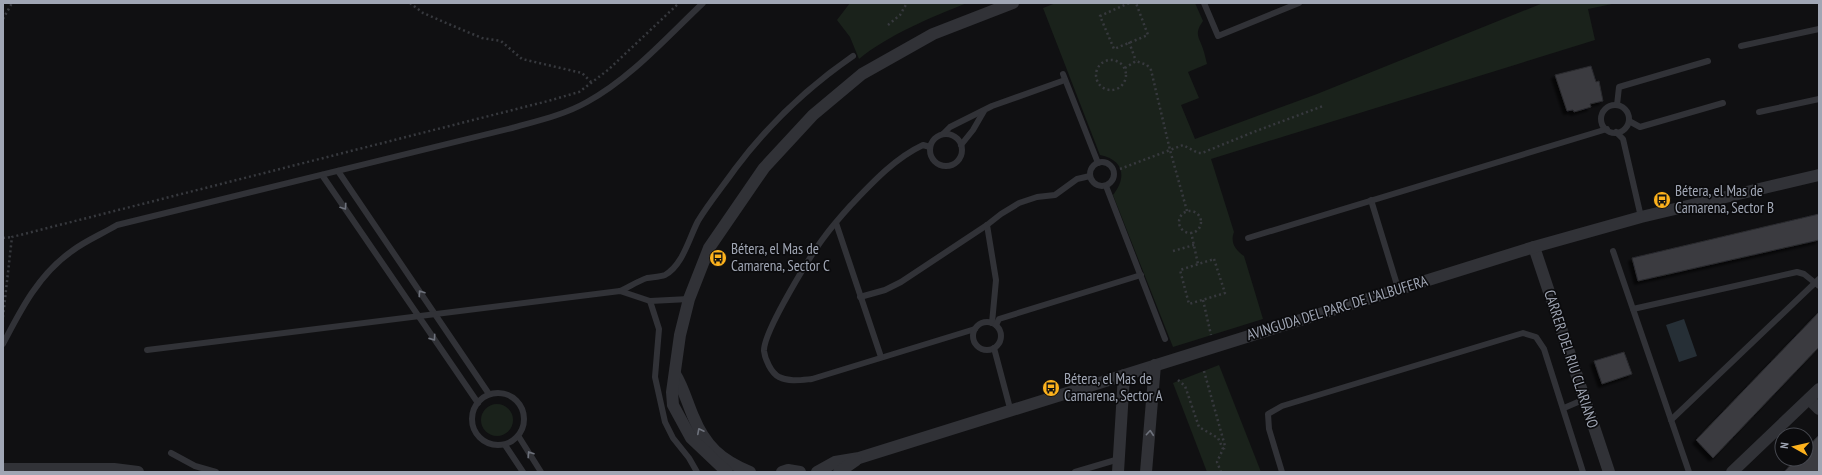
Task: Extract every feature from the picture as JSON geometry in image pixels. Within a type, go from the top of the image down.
[{"type":"street","points":[[727,472],[691,438],[673,406],[672,392],[680,335],[689,299],[709,248],[735,208],[764,168],[813,115],[862,74],[933,34],[1013,3]]},
{"type":"street","name":"AVINGUDA DEL PARC DE L'ALBUFERA","points":[[818,472],[835,462],[859,458],[1012,412],[1124,374],[1534,247],[1641,217],[1819,174]]},
{"type":"street","name":"CARRER DEL RIU CLARIANO","points":[[1534,247],[1609,472]]},
{"type":"street","points":[[1146,472],[1155,365]]},
{"type":"street","points":[[675,374],[682,385],[693,417],[702,436],[715,451],[729,463],[750,472]]},
{"type":"street","points":[[1118,472],[1124,374]]},
{"type":"street","points":[[1732,472],[1819,389]]},
{"type":"street","points":[[1809,399],[1819,409]]},
{"type":"street","name":"AVINGUDA DEL PARC DE L'ALBUFERA","points":[[839,472],[859,458]]},
{"type":"street","points":[[3,469],[73,471],[114,470],[138,472]]},
{"type":"street","points":[[782,472],[788,470],[800,472]]},
{"type":"lane","points":[[3,344],[25,303],[46,274],[71,251],[117,225],[512,128],[565,112],[587,102],[639,64],[703,3]]},
{"type":"lane","points":[[1204,3],[1218,36],[1299,3]]},
{"type":"lane","points":[[1741,46],[1819,29]]},
{"type":"lane","points":[[147,350],[620,291],[646,278],[665,275],[674,267],[683,254],[698,222],[736,168],[766,132],[822,77],[853,56]]},
{"type":"lane","points":[[1617,105],[1619,87],[1708,61]]},
{"type":"lane","points":[[943,134],[949,134],[956,137],[961,144],[961,152],[958,160],[954,164],[946,166],[940,165],[930,156],[930,147],[934,139],[943,134],[950,127],[984,110],[1064,77],[1098,163]]},
{"type":"lane","points":[[1759,112],[1819,99]]},
{"type":"lane","points":[[1629,121],[1640,128],[1723,103]]},
{"type":"lane","points":[[1248,238],[1607,130],[1616,132],[1625,129],[1629,121],[1626,110],[1617,105],[1607,108],[1603,112],[1602,122],[1607,130]]},
{"type":"lane","points":[[961,144],[972,130],[984,110]]},
{"type":"lane","points":[[1616,132],[1623,139],[1641,217]]},
{"type":"lane","points":[[930,147],[923,145],[907,152],[865,191],[825,236],[776,318],[767,338],[764,350],[767,360],[778,377],[791,380],[812,379],[975,329],[983,322],[994,324],[999,329],[1001,338],[1000,342],[994,348],[988,350],[979,348],[974,339],[975,329]]},
{"type":"lane","points":[[1098,163],[1108,164],[1113,170],[1113,179],[1106,186],[1096,184],[1090,176],[1091,168],[1098,163]]},
{"type":"lane","points":[[338,171],[489,394]]},
{"type":"lane","points":[[322,175],[478,403]]},
{"type":"lane","points":[[860,297],[885,290],[901,282],[1019,203],[1037,196],[1055,195],[1077,179],[1090,176]]},
{"type":"lane","points":[[1106,186],[1165,339]]},
{"type":"lane","points":[[1371,200],[1398,288]]},
{"type":"lane","points":[[836,223],[881,357]]},
{"type":"lane","points":[[987,225],[996,280],[994,324]]},
{"type":"lane","points":[[1613,251],[1689,472]]},
{"type":"lane","points":[[1633,309],[1797,272],[1804,274],[1818,283],[1671,420]]},
{"type":"lane","points":[[994,324],[999,319],[1141,275]]},
{"type":"lane","points":[[620,291],[650,301],[689,299]]},
{"type":"lane","points":[[650,301],[659,329],[655,377],[665,422],[673,438],[689,458],[697,472]]},
{"type":"lane","points":[[1282,472],[1269,428],[1268,414],[1282,406],[1523,333],[1536,337],[1544,349],[1564,408],[1583,472]]},
{"type":"lane","points":[[994,348],[1012,412]]},
{"type":"lane","points":[[489,394],[506,394],[514,398],[520,404],[524,412],[525,421],[519,437],[505,445],[497,446],[489,444],[476,434],[473,426],[472,418],[474,410],[478,403],[489,394]]},
{"type":"lane","points":[[1564,408],[1585,399]]},
{"type":"lane","points":[[519,437],[541,472]]},
{"type":"lane","points":[[505,445],[523,472]]},
{"type":"lane","points":[[171,453],[194,466],[216,472]]},
{"type":"lane","points":[[1075,472],[1119,459]]},
{"type":"path","points":[[3,19],[12,3]]},
{"type":"path","points":[[410,3],[423,13],[465,31],[482,38],[501,41],[522,59],[582,73],[591,82]]},
{"type":"path","points":[[3,238],[12,237],[579,92],[608,70],[679,3]]},
{"type":"path","points":[[888,25],[900,15],[907,3]]},
{"type":"path","points":[[1115,3],[1117,8]]},
{"type":"path","points":[[1129,3],[1100,16],[1114,49],[1148,35],[1136,3]]},
{"type":"path","points":[[1129,42],[1136,61],[1147,65],[1151,70],[1170,150],[1187,211]]},
{"type":"path","points":[[1113,60],[1118,61],[1125,68],[1126,78],[1121,87],[1107,90],[1099,84],[1096,74],[1103,62],[1113,60]]},
{"type":"path","points":[[1125,68],[1136,61]]},
{"type":"path","points":[[1120,169],[1183,145],[1198,154],[1202,154],[1251,133],[1324,106]]},
{"type":"path","points":[[1191,210],[1197,214],[1200,220],[1199,228],[1191,232],[1183,230],[1179,224],[1179,218],[1187,211],[1191,210]]},
{"type":"path","points":[[1191,232],[1198,264]]},
{"type":"path","points":[[3,317],[12,237]]},
{"type":"path","points":[[1173,251],[1194,245]]},
{"type":"path","points":[[1214,259],[1225,293],[1204,300],[1189,304],[1180,270],[1214,259]]},
{"type":"path","points":[[1204,300],[1211,336]]},
{"type":"path","points":[[1204,371],[1225,446],[1217,462],[1221,472]]},
{"type":"path","points":[[1178,380],[1185,386],[1199,427],[1218,438],[1224,449]]},
{"type":"shaded area","points":[[850,3],[967,3],[925,20],[896,35],[883,42],[859,59],[850,37],[837,20]]},
{"type":"shaded area","points":[[1056,3],[1195,3],[1203,21],[1198,30],[1198,36],[1207,64],[1188,72],[1199,98],[1181,105],[1195,139],[1317,94],[1543,3],[1617,3],[1588,9],[1595,40],[1211,159],[1234,232],[1234,246],[1244,256],[1263,319],[1173,347],[1113,195],[1120,182],[1121,170],[1114,161],[1108,157],[1100,155],[1043,8]]},
{"type":"shaded area","points":[[1684,319],[1697,356],[1679,362],[1666,325]]},
{"type":"shaded area","points":[[1219,365],[1261,472],[1207,472],[1173,383]]},
{"type":"shaded area","points":[[497,404],[508,409],[513,420],[508,431],[497,436],[486,431],[481,420],[486,409]]},
{"type":"building","points":[[1591,66],[1596,82],[1599,81],[1603,101],[1590,104],[1591,107],[1574,112],[1573,110],[1567,111],[1555,75]]},
{"type":"building","points":[[1819,214],[1819,240],[1638,281],[1632,258]]},
{"type":"building","points":[[1819,312],[1819,347],[1713,458],[1696,440]]},
{"type":"building","points":[[1624,352],[1632,374],[1602,384],[1594,361]]},
{"type":"building","points":[[1819,435],[1819,472],[1784,472],[1789,467],[1814,467],[1814,440]]},
{"type":"place","name":"Bétera, el Mas de Camarena, Sector B","points":[[1662,200]]},
{"type":"place","name":"Bétera, el Mas de Camarena, Sector C","points":[[718,258]]},
{"type":"place","name":"Bétera, el Mas de Camarena, Sector A","points":[[1051,388]]}]
